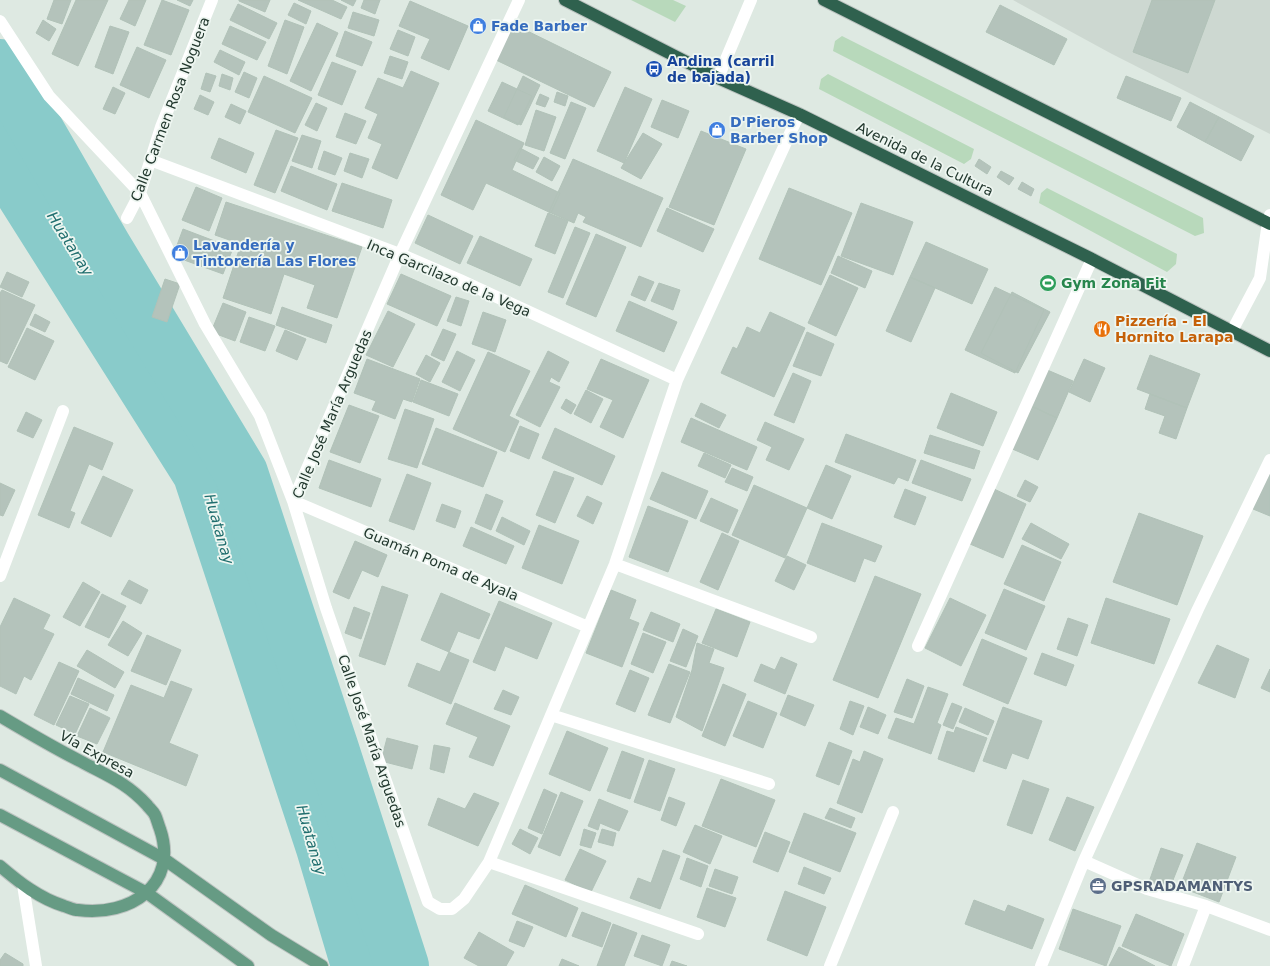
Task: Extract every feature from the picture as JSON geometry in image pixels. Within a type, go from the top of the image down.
[{"type":"highway","name":"Avenida de la Cultura","points":[[565,0],[718,78],[799,114],[1092,259],[1270,351]]},
{"type":"highway","points":[[824,0],[1269,220]]},
{"type":"main road","name":"Vía Expresa","points":[[0,716],[82,762],[111,776],[136,793],[155,814],[164,842],[164,859],[158,878],[147,893],[127,906],[106,911],[77,910],[50,902],[22,885],[0,866]]},
{"type":"main road","points":[[0,770],[164,859],[271,935],[322,966]]},
{"type":"main road","points":[[0,815],[147,893],[248,966]]},
{"type":"street","name":"Calle Carmen Rosa Noguera","points":[[128,218],[140,193],[161,127],[212,0]]},
{"type":"street","name":"Calle José María Arguedas","points":[[519,0],[400,254],[293,500],[326,608],[428,902],[440,909],[452,909],[464,899],[489,862],[615,564],[677,380],[799,114]]},
{"type":"street","points":[[718,78],[751,0]]},
{"type":"street","points":[[0,21],[49,96],[140,193],[205,324],[260,416],[293,500]]},
{"type":"street","name":"Inca Garcilazo de la Vega","points":[[150,160],[400,254],[677,380]]},
{"type":"street","points":[[1232,331],[1260,278],[1269,220]]},
{"type":"street","points":[[918,646],[1092,259]]},
{"type":"street","points":[[0,576],[63,411]]},
{"type":"street","points":[[1041,966],[1084,861],[1198,609],[1270,460]]},
{"type":"street","name":"Guamán Poma de Ayala","points":[[293,500],[588,626]]},
{"type":"street","points":[[615,564],[811,637]]},
{"type":"street","points":[[551,714],[769,784]]},
{"type":"street","points":[[830,966],[894,812]]},
{"type":"street","points":[[1084,861],[1147,889],[1206,906],[1270,930]]},
{"type":"street","points":[[489,862],[698,934]]},
{"type":"street","points":[[22,885],[36,966]]},
{"type":"street","points":[[1183,966],[1206,906]]},
{"type":"shaded area","points":[[1013,0],[1270,0],[1270,134],[1112,54]]},
{"type":"green space","points":[[631,0],[673,0],[686,6],[675,22]]},
{"type":"green space","points":[[842,36],[1203,218],[1204,233],[1195,236],[833,51],[835,41]]},
{"type":"green space","points":[[828,74],[974,149],[971,159],[964,164],[819,89],[821,79]]},
{"type":"green space","points":[[1047,188],[1177,254],[1176,264],[1167,272],[1039,203],[1041,193]]},
{"type":"water","name":"Huatanay","points":[[0,66],[104,246],[241,473],[402,966],[330,966],[297,855],[175,485],[0,208]]},
{"type":"building","points":[[54,0],[71,0],[62,24],[47,19]]},
{"type":"building","points":[[76,0],[108,0],[78,66],[52,54]]},
{"type":"building","points":[[129,0],[146,0],[135,26],[120,19]]},
{"type":"building","points":[[162,0],[189,10],[171,55],[144,45]]},
{"type":"building","points":[[177,0],[193,0],[190,6]]},
{"type":"building","points":[[239,0],[270,0],[265,12]]},
{"type":"building","points":[[298,0],[332,0],[347,7],[341,19]]},
{"type":"building","points":[[341,0],[356,0],[353,6]]},
{"type":"building","points":[[364,0],[380,0],[375,14],[361,8]]},
{"type":"building","points":[[1152,0],[1215,0],[1188,73],[1133,52]]},
{"type":"building","points":[[410,1],[468,26],[449,70],[421,58],[430,39],[399,26]]},
{"type":"building","points":[[294,3],[311,11],[306,24],[288,15]]},
{"type":"building","points":[[238,4],[277,23],[269,39],[230,20]]},
{"type":"building","points":[[1000,5],[1067,39],[1054,65],[986,32]]},
{"type":"building","points":[[353,12],[379,20],[374,36],[348,28]]},
{"type":"building","points":[[43,20],[56,29],[49,41],[36,33]]},
{"type":"building","points":[[285,20],[304,27],[287,74],[268,66]]},
{"type":"building","points":[[317,23],[338,33],[311,91],[290,81]]},
{"type":"building","points":[[513,24],[611,72],[594,107],[496,60]]},
{"type":"building","points":[[110,26],[129,32],[113,74],[95,67]]},
{"type":"building","points":[[230,26],[266,42],[257,60],[222,44]]},
{"type":"building","points":[[398,30],[415,37],[408,56],[390,49]]},
{"type":"building","points":[[345,31],[372,42],[362,66],[336,56]]},
{"type":"building","points":[[137,47],[166,60],[149,98],[120,85]]},
{"type":"building","points":[[220,50],[245,62],[239,75],[214,62]]},
{"type":"building","points":[[390,56],[408,62],[402,79],[384,73]]},
{"type":"building","points":[[332,62],[356,71],[342,105],[318,95]]},
{"type":"building","points":[[411,71],[439,83],[397,179],[372,168],[382,144],[368,138],[378,114],[365,108],[378,78],[403,88]]},
{"type":"building","points":[[244,72],[257,78],[249,98],[235,92]]},
{"type":"building","points":[[206,73],[216,76],[210,92],[201,89]]},
{"type":"building","points":[[222,74],[233,78],[230,90],[219,86]]},
{"type":"building","points":[[264,76],[312,98],[295,133],[248,112]]},
{"type":"building","points":[[523,76],[540,85],[521,125],[504,117]]},
{"type":"building","points":[[1126,76],[1181,98],[1171,121],[1117,98]]},
{"type":"building","points":[[502,82],[532,96],[518,125],[488,111]]},
{"type":"building","points":[[113,87],[125,93],[115,114],[103,109]]},
{"type":"building","points":[[625,87],[652,99],[624,163],[597,151]]},
{"type":"building","points":[[557,92],[568,96],[565,106],[554,102]]},
{"type":"building","points":[[540,94],[549,98],[545,107],[536,104]]},
{"type":"building","points":[[200,95],[214,102],[208,115],[194,109]]},
{"type":"building","points":[[662,100],[689,111],[678,138],[651,127]]},
{"type":"building","points":[[571,102],[586,108],[565,159],[550,153]]},
{"type":"building","points":[[1190,102],[1219,117],[1205,142],[1177,127]]},
{"type":"building","points":[[316,103],[327,108],[317,131],[305,125]]},
{"type":"building","points":[[231,104],[246,111],[240,124],[225,117]]},
{"type":"building","points":[[536,110],[556,117],[544,151],[525,145]]},
{"type":"building","points":[[345,113],[366,121],[356,144],[336,137]]},
{"type":"building","points":[[1219,117],[1254,136],[1241,161],[1205,142]]},
{"type":"building","points":[[476,120],[524,143],[512,170],[560,193],[551,213],[486,183],[473,210],[441,195]]},
{"type":"building","points":[[276,130],[298,138],[275,193],[254,185]]},
{"type":"building","points":[[701,131],[746,149],[714,225],[669,207]]},
{"type":"building","points":[[643,133],[662,144],[641,179],[621,168]]},
{"type":"building","points":[[302,135],[321,141],[312,168],[292,161]]},
{"type":"building","points":[[219,138],[254,153],[246,173],[211,158]]},
{"type":"building","points":[[520,148],[539,158],[533,169],[514,160]]},
{"type":"building","points":[[324,151],[342,158],[335,175],[318,169]]},
{"type":"building","points":[[350,153],[369,159],[362,178],[344,171]]},
{"type":"building","points":[[544,157],[560,166],[552,181],[536,172]]},
{"type":"building","points":[[573,159],[663,198],[641,247],[583,222],[586,217],[578,213],[574,223],[549,212]]},
{"type":"building","points":[[979,159],[991,167],[987,174],[975,166]]},
{"type":"building","points":[[291,166],[337,184],[327,210],[281,191]]},
{"type":"building","points":[[1001,171],[1014,178],[1009,185],[997,177]]},
{"type":"building","points":[[1022,182],[1034,189],[1031,196],[1018,189]]},
{"type":"building","points":[[342,183],[392,200],[383,228],[332,211]]},
{"type":"building","points":[[196,187],[222,198],[209,231],[182,220]]},
{"type":"building","points":[[789,188],[852,213],[821,285],[759,259]]},
{"type":"building","points":[[226,202],[362,247],[337,318],[307,308],[315,285],[284,274],[271,314],[223,298],[241,244],[215,235]]},
{"type":"building","points":[[861,203],[913,222],[893,275],[841,256]]},
{"type":"building","points":[[667,208],[714,229],[703,252],[657,231]]},
{"type":"building","points":[[548,213],[568,221],[555,254],[535,246]]},
{"type":"building","points":[[428,215],[473,236],[460,264],[415,243]]},
{"type":"building","points":[[575,227],[590,233],[563,298],[548,292]]},
{"type":"building","points":[[183,229],[233,248],[223,274],[173,256]]},
{"type":"building","points":[[596,234],[626,247],[596,317],[566,304]]},
{"type":"building","points":[[480,236],[532,259],[520,286],[467,263]]},
{"type":"building","points":[[926,242],[988,269],[972,304],[910,277]]},
{"type":"building","points":[[838,256],[872,271],[865,288],[831,273]]},
{"type":"building","points":[[7,272],[29,282],[22,297],[0,287]]},
{"type":"building","points":[[401,274],[451,296],[437,326],[387,304]]},
{"type":"building","points":[[830,275],[858,288],[836,336],[808,323]]},
{"type":"building","points":[[639,276],[654,282],[645,301],[631,295]]},
{"type":"building","points":[[910,277],[935,288],[911,342],[886,331]]},
{"type":"building","points":[[165,279],[180,284],[167,322],[152,317]]},
{"type":"building","points":[[659,283],[680,290],[673,310],[651,301]]},
{"type":"building","points":[[995,287],[1044,310],[1015,373],[965,350]]},
{"type":"building","points":[[2,290],[35,305],[7,364],[0,361],[0,293]]},
{"type":"building","points":[[1012,292],[1050,312],[1018,373],[981,353]]},
{"type":"building","points":[[456,297],[469,301],[461,326],[447,321]]},
{"type":"building","points":[[629,301],[677,322],[664,352],[616,331]]},
{"type":"building","points":[[223,303],[246,312],[235,341],[211,332]]},
{"type":"building","points":[[282,307],[332,325],[326,343],[276,325]]},
{"type":"building","points":[[388,311],[415,324],[393,367],[366,355]]},
{"type":"building","points":[[483,312],[506,320],[495,352],[472,344]]},
{"type":"building","points":[[770,312],[805,328],[774,397],[721,373],[733,347],[737,349],[747,327],[760,333]]},
{"type":"building","points":[[35,314],[50,322],[45,332],[30,325]]},
{"type":"building","points":[[249,317],[275,326],[265,351],[240,342]]},
{"type":"building","points":[[27,328],[54,341],[35,380],[8,367]]},
{"type":"building","points":[[443,329],[456,334],[444,361],[431,355]]},
{"type":"building","points":[[285,330],[306,339],[297,360],[276,351]]},
{"type":"building","points":[[807,332],[834,344],[821,376],[793,366]]},
{"type":"building","points":[[457,351],[475,360],[460,391],[442,382]]},
{"type":"building","points":[[548,351],[569,362],[559,382],[551,377],[549,382],[560,387],[540,427],[516,415]]},
{"type":"building","points":[[488,352],[530,371],[509,416],[519,421],[505,452],[453,429]]},
{"type":"building","points":[[426,355],[440,363],[430,382],[416,374]]},
{"type":"building","points":[[1150,355],[1200,374],[1187,408],[1137,389]]},
{"type":"building","points":[[367,359],[420,379],[412,402],[403,399],[395,419],[372,410],[376,401],[354,393]]},
{"type":"building","points":[[601,359],[649,380],[623,438],[600,427],[613,400],[587,389]]},
{"type":"building","points":[[1084,359],[1105,368],[1090,402],[1069,392]]},
{"type":"building","points":[[1045,369],[1073,381],[1057,418],[1029,405]]},
{"type":"building","points":[[793,373],[811,381],[794,423],[774,415]]},
{"type":"building","points":[[421,380],[458,394],[449,416],[413,402]]},
{"type":"building","points":[[586,390],[603,399],[591,423],[574,414]]},
{"type":"building","points":[[951,393],[997,412],[983,446],[937,428]]},
{"type":"building","points":[[1150,394],[1187,408],[1176,439],[1159,433],[1165,416],[1145,409]]},
{"type":"building","points":[[566,399],[576,405],[571,414],[561,408]]},
{"type":"building","points":[[701,403],[726,415],[719,428],[695,416]]},
{"type":"building","points":[[349,405],[379,416],[360,463],[330,452]]},
{"type":"building","points":[[1029,405],[1057,418],[1038,460],[1010,448]]},
{"type":"building","points":[[405,409],[434,419],[417,468],[388,459]]},
{"type":"building","points":[[26,412],[42,420],[33,438],[17,431]]},
{"type":"building","points":[[691,418],[757,447],[747,470],[681,442]]},
{"type":"building","points":[[765,422],[804,439],[789,470],[766,460],[772,447],[757,440]]},
{"type":"building","points":[[520,426],[539,434],[529,459],[510,451]]},
{"type":"building","points":[[74,427],[113,443],[102,470],[89,464],[70,511],[75,513],[69,528],[38,515]]},
{"type":"building","points":[[436,428],[497,452],[483,487],[422,464]]},
{"type":"building","points":[[555,428],[615,456],[602,485],[542,458]]},
{"type":"building","points":[[846,434],[916,460],[908,481],[898,477],[894,484],[835,462]]},
{"type":"building","points":[[930,435],[980,451],[974,469],[924,453]]},
{"type":"building","points":[[704,453],[731,465],[725,478],[698,466]]},
{"type":"building","points":[[329,460],[381,479],[371,507],[319,488]]},
{"type":"building","points":[[921,460],[971,479],[962,501],[912,483]]},
{"type":"building","points":[[826,465],[851,476],[832,519],[807,508]]},
{"type":"building","points":[[732,468],[753,477],[747,491],[725,482]]},
{"type":"building","points":[[554,471],[574,478],[555,523],[536,515]]},
{"type":"building","points":[[1270,471],[1270,516],[1253,509]]},
{"type":"building","points":[[662,472],[708,491],[696,519],[650,499]]},
{"type":"building","points":[[407,474],[431,483],[414,530],[389,521]]},
{"type":"building","points":[[103,476],[133,490],[111,537],[81,523]]},
{"type":"building","points":[[1025,480],[1038,487],[1030,502],[1017,496]]},
{"type":"building","points":[[0,483],[15,490],[3,516],[0,515]]},
{"type":"building","points":[[754,485],[807,508],[785,558],[732,535]]},
{"type":"building","points":[[905,489],[926,497],[915,525],[894,517]]},
{"type":"building","points":[[994,489],[1026,504],[1003,558],[970,544]]},
{"type":"building","points":[[486,494],[503,501],[491,530],[475,523]]},
{"type":"building","points":[[587,496],[602,503],[593,524],[577,516]]},
{"type":"building","points":[[711,498],[738,510],[728,533],[700,521]]},
{"type":"building","points":[[442,504],[461,511],[455,528],[436,521]]},
{"type":"building","points":[[648,506],[688,521],[668,572],[629,557]]},
{"type":"building","points":[[1139,513],[1203,536],[1177,605],[1113,582]]},
{"type":"building","points":[[502,517],[530,531],[524,545],[496,531]]},
{"type":"building","points":[[822,523],[882,546],[875,562],[864,558],[855,582],[807,563]]},
{"type":"building","points":[[1031,523],[1069,544],[1061,559],[1022,539]]},
{"type":"building","points":[[539,525],[579,541],[562,584],[522,568]]},
{"type":"building","points":[[471,527],[514,546],[506,564],[463,546]]},
{"type":"building","points":[[722,533],[739,541],[718,590],[700,582]]},
{"type":"building","points":[[355,541],[387,555],[378,577],[362,570],[349,599],[333,592]]},
{"type":"building","points":[[1022,545],[1061,562],[1044,601],[1004,584]]},
{"type":"building","points":[[787,556],[806,565],[794,590],[775,581]]},
{"type":"building","points":[[875,576],[921,594],[878,698],[833,680]]},
{"type":"building","points":[[129,580],[148,590],[141,604],[121,594]]},
{"type":"building","points":[[83,582],[100,592],[80,626],[63,617]]},
{"type":"building","points":[[382,586],[408,595],[385,665],[359,656]]},
{"type":"building","points":[[1004,589],[1045,606],[1026,650],[985,633]]},
{"type":"building","points":[[611,590],[636,600],[629,619],[639,623],[622,667],[586,653]]},
{"type":"building","points":[[441,593],[490,614],[479,639],[458,631],[449,652],[421,640]]},
{"type":"building","points":[[102,594],[126,606],[109,638],[85,627]]},
{"type":"building","points":[[14,598],[50,615],[43,629],[54,634],[31,680],[24,676],[16,694],[0,686],[0,627]]},
{"type":"building","points":[[950,598],[986,615],[961,666],[925,648]]},
{"type":"building","points":[[1106,598],[1170,619],[1154,664],[1091,643]]},
{"type":"building","points":[[499,601],[552,623],[537,659],[505,646],[495,671],[473,662]]},
{"type":"building","points":[[354,607],[370,613],[361,639],[345,633]]},
{"type":"building","points":[[716,609],[750,622],[737,657],[702,643]]},
{"type":"building","points":[[651,612],[680,624],[673,642],[643,630]]},
{"type":"building","points":[[1068,618],[1088,625],[1077,656],[1057,649]]},
{"type":"building","points":[[123,621],[142,633],[128,656],[108,645]]},
{"type":"building","points":[[683,629],[698,636],[686,667],[670,661]]},
{"type":"building","points":[[643,633],[666,642],[653,673],[631,664]]},
{"type":"building","points":[[147,635],[181,650],[166,685],[131,671]]},
{"type":"building","points":[[982,639],[1027,658],[1008,704],[963,685]]},
{"type":"building","points":[[697,643],[714,649],[709,663],[724,668],[702,731],[676,717],[692,670]]},
{"type":"building","points":[[1217,645],[1249,659],[1235,698],[1198,683]]},
{"type":"building","points":[[87,650],[124,672],[115,688],[77,666]]},
{"type":"building","points":[[449,652],[469,660],[451,704],[408,686],[417,663],[440,672]]},
{"type":"building","points":[[1042,653],[1074,665],[1066,686],[1034,674]]},
{"type":"building","points":[[781,657],[797,664],[785,694],[754,681],[761,664],[775,670]]},
{"type":"building","points":[[59,662],[79,671],[54,725],[34,715]]},
{"type":"building","points":[[669,664],[690,672],[670,723],[648,715]]},
{"type":"building","points":[[1270,669],[1270,692],[1261,688]]},
{"type":"building","points":[[630,670],[649,678],[635,712],[616,704]]},
{"type":"building","points":[[78,678],[114,695],[107,711],[71,694]]},
{"type":"building","points":[[907,679],[924,686],[912,718],[894,712]]},
{"type":"building","points":[[171,681],[192,689],[169,743],[198,755],[186,786],[103,752],[131,685],[164,698]]},
{"type":"building","points":[[723,684],[746,694],[725,746],[702,736]]},
{"type":"building","points":[[928,687],[948,694],[937,723],[941,725],[931,754],[888,738],[896,718],[914,724]]},
{"type":"building","points":[[503,690],[519,697],[511,715],[494,709]]},
{"type":"building","points":[[788,695],[814,705],[805,726],[780,715]]},
{"type":"building","points":[[70,696],[89,704],[75,734],[56,725]]},
{"type":"building","points":[[748,701],[777,713],[763,748],[733,736]]},
{"type":"building","points":[[850,701],[864,706],[853,735],[840,729]]},
{"type":"building","points":[[455,703],[510,726],[493,766],[469,757],[478,737],[446,724]]},
{"type":"building","points":[[952,703],[962,707],[953,729],[943,725]]},
{"type":"building","points":[[868,707],[886,715],[878,734],[860,727]]},
{"type":"building","points":[[1003,707],[1042,721],[1028,759],[1012,753],[1006,769],[983,761]]},
{"type":"building","points":[[90,708],[110,718],[97,744],[77,736]]},
{"type":"building","points":[[965,708],[994,721],[988,735],[959,722]]},
{"type":"building","points":[[956,727],[987,738],[974,772],[938,759],[947,731],[954,733]]},
{"type":"building","points":[[567,731],[608,748],[590,791],[549,774]]},
{"type":"building","points":[[387,738],[418,746],[412,769],[381,761]]},
{"type":"building","points":[[829,742],[852,751],[839,785],[816,776]]},
{"type":"building","points":[[434,745],[450,748],[444,773],[430,769]]},
{"type":"building","points":[[622,751],[644,759],[630,799],[607,791]]},
{"type":"building","points":[[864,751],[883,759],[862,813],[837,803],[853,759],[860,762]]},
{"type":"building","points":[[649,760],[675,769],[660,811],[634,802]]},
{"type":"building","points":[[721,779],[775,800],[756,847],[702,826]]},
{"type":"building","points":[[1023,780],[1049,789],[1032,834],[1007,825]]},
{"type":"building","points":[[544,789],[557,795],[542,834],[528,828]]},
{"type":"building","points":[[561,792],[583,801],[560,856],[538,847]]},
{"type":"building","points":[[474,793],[499,803],[478,846],[428,825],[438,798],[465,809]]},
{"type":"building","points":[[669,797],[685,803],[676,826],[661,820]]},
{"type":"building","points":[[1067,797],[1094,807],[1075,851],[1049,840]]},
{"type":"building","points":[[599,799],[628,811],[619,831],[600,823],[598,830],[588,826]]},
{"type":"building","points":[[830,808],[855,818],[851,828],[825,818]]},
{"type":"building","points":[[804,813],[856,833],[840,872],[789,852]]},
{"type":"building","points":[[695,825],[722,836],[710,864],[683,852]]},
{"type":"building","points":[[520,829],[538,838],[530,854],[512,844]]},
{"type":"building","points":[[584,829],[596,833],[591,848],[580,845]]},
{"type":"building","points":[[602,829],[616,833],[613,846],[598,842]]},
{"type":"building","points":[[765,832],[790,842],[778,872],[753,862]]},
{"type":"building","points":[[1197,843],[1236,857],[1219,902],[1180,887]]},
{"type":"building","points":[[1161,848],[1183,855],[1169,890],[1149,882]]},
{"type":"building","points":[[580,849],[606,861],[591,892],[565,880]]},
{"type":"building","points":[[663,850],[680,856],[660,909],[630,898],[638,878],[651,883]]},
{"type":"building","points":[[687,858],[708,866],[701,887],[680,879]]},
{"type":"building","points":[[804,867],[831,878],[824,894],[798,884]]},
{"type":"building","points":[[715,869],[738,877],[732,894],[709,886]]},
{"type":"building","points":[[525,885],[578,908],[566,937],[512,914]]},
{"type":"building","points":[[707,888],[736,898],[725,927],[697,917]]},
{"type":"building","points":[[785,891],[826,907],[807,956],[767,940]]},
{"type":"building","points":[[974,900],[1005,912],[1008,905],[1044,919],[1032,949],[965,924]]},
{"type":"building","points":[[1073,909],[1121,926],[1106,966],[1059,949]]},
{"type":"building","points":[[582,912],[611,923],[602,947],[572,936]]},
{"type":"building","points":[[1136,914],[1184,934],[1171,966],[1122,946]]},
{"type":"building","points":[[517,921],[533,927],[524,947],[509,941]]},
{"type":"building","points":[[613,924],[637,933],[624,966],[597,966]]},
{"type":"building","points":[[479,932],[514,952],[506,966],[479,966],[464,958]]},
{"type":"building","points":[[642,935],[670,945],[662,966],[634,956]]},
{"type":"building","points":[[1119,947],[1155,966],[1109,966]]},
{"type":"building","points":[[5,953],[23,964],[23,966],[0,966],[0,960]]},
{"type":"building","points":[[562,959],[579,966],[559,966]]},
{"type":"building","points":[[672,961],[687,966],[670,966]]},
{"type":"waterway","points":[[0,66],[104,246],[241,473],[402,966]]},
{"type":"place","name":"Fade Barber","points":[[478,26]]},
{"type":"place","name":"Andina (carril de bajada)","points":[[654,69]]},
{"type":"place","name":"D'Pieros Barber Shop","points":[[717,130]]},
{"type":"place","name":"Lavandería y Tintorería Las Flores","points":[[180,253]]},
{"type":"place","name":"Gym Zona Fit","points":[[1048,283]]},
{"type":"place","name":"Pizzería - El Hornito Larapa","points":[[1102,329]]},
{"type":"place","name":"GPSRADAMANTYS","points":[[1098,886]]}]
